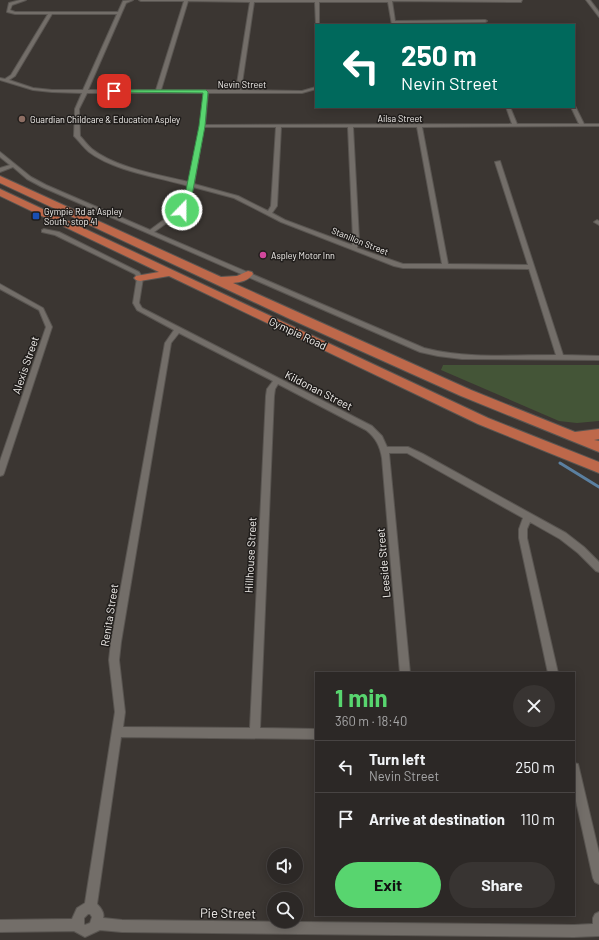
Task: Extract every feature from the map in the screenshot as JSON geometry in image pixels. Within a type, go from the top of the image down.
[{"type":"highway","name":"Gympie Road","points":[[0,179],[218,281],[466,394],[599,447]]},
{"type":"highway","name":"Gympie Road","points":[[1,193],[483,420],[599,468]]},
{"type":"highway","points":[[144,260],[139,275],[170,273]]},
{"type":"highway","points":[[218,281],[240,279],[248,274]]},
{"type":"highway","points":[[572,437],[599,434]]},
{"type":"street","points":[[24,0],[10,4],[8,11],[15,13],[119,13]]},
{"type":"street","name":"Stanillon Street","points":[[129,0],[119,13],[77,109],[77,136],[90,150],[106,160],[122,166],[236,197],[269,214],[402,266],[532,267]]},
{"type":"street","points":[[141,0],[521,1]]},
{"type":"street","points":[[158,91],[186,0]]},
{"type":"street","points":[[238,92],[252,0]]},
{"type":"street","points":[[390,0],[394,23],[485,21]]},
{"type":"street","points":[[588,0],[599,16]]},
{"type":"street","points":[[317,1],[317,24]]},
{"type":"street","points":[[7,80],[13,76],[51,13]]},
{"type":"street","name":"Nevin Street","points":[[0,79],[33,89],[85,91],[302,92],[315,88]]},
{"type":"street","points":[[150,232],[185,208],[202,126],[206,92]]},
{"type":"street","points":[[508,108],[515,125]]},
{"type":"street","points":[[574,108],[582,125]]},
{"type":"street","points":[[269,214],[274,206],[279,125]]},
{"type":"street","points":[[350,125],[356,239],[354,248]]},
{"type":"street","name":"Ailsa Street","points":[[202,126],[599,125]]},
{"type":"street","points":[[419,126],[445,266]]},
{"type":"street","points":[[0,154],[29,178],[44,186],[410,345],[438,354],[462,357],[599,358]]},
{"type":"street","points":[[0,166],[9,160]]},
{"type":"street","points":[[498,162],[560,357]]},
{"type":"street","points":[[0,170],[14,165]]},
{"type":"street","points":[[44,231],[57,233],[139,275]]},
{"type":"street","name":"Kildonan Street","points":[[139,275],[136,303],[137,307],[178,330],[373,431],[380,438],[385,450]]},
{"type":"street","name":"Alexis Street","points":[[0,286],[41,309],[49,327],[0,473]]},
{"type":"street","name":"Renita Street","points":[[90,908],[120,712],[114,660],[116,642],[168,343],[178,330]]},
{"type":"street","name":"Hillhouse Street","points":[[255,733],[270,396],[271,388],[278,381]]},
{"type":"street","points":[[385,450],[403,450],[415,453],[573,543],[599,568]]},
{"type":"street","name":"Leeside Street","points":[[385,450],[406,672]]},
{"type":"street","points":[[528,516],[523,529],[523,538],[553,672]]},
{"type":"street","points":[[118,732],[315,734]]},
{"type":"street","points":[[575,772],[599,878]]},
{"type":"street","points":[[0,926],[78,925],[85,932],[92,930],[97,924],[98,913],[90,908],[80,913],[78,925]]},
{"type":"street","points":[[599,918],[599,926]]},
{"type":"street","name":"Pie Street","points":[[97,924],[122,926],[574,931],[599,930]]},
{"type":"green space","points":[[443,365],[599,365],[599,421],[577,423],[559,421],[441,370]]},
{"type":"waterway","points":[[560,463],[599,487]]},
{"type":"place","name":"Guardian Childcare & Education Aspley","points":[[22,119]]},
{"type":"place","name":"Gympie Rd at Aspley South, stop 41","points":[[36,216]]},
{"type":"place","name":"Aspley Motor Inn","points":[[263,255]]},
{"type":"route","points":[[114,91],[206,92],[202,126],[186,206],[182,210]]}]
